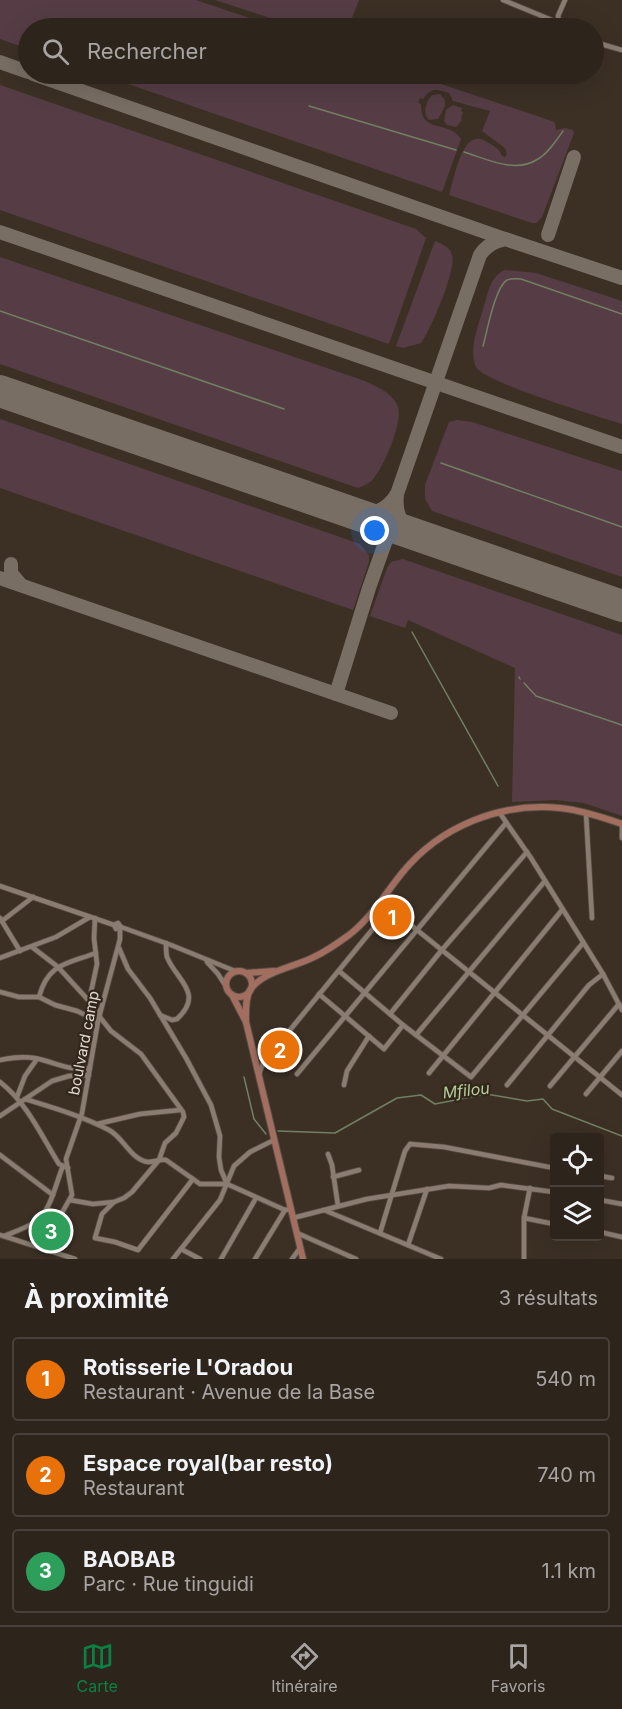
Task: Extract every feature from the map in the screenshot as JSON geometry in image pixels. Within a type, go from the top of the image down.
[{"type":"main road","points":[[232,995],[243,996],[266,977],[313,958],[351,934],[381,902],[402,872],[430,846],[458,827],[499,812],[535,807],[561,808],[622,824]]},
{"type":"main road","points":[[283,969],[262,973],[235,971],[228,976],[227,988],[246,1022],[260,1074],[288,1209],[293,1218],[303,1259]]},
{"type":"main road","points":[[246,973],[252,984],[249,991],[246,1022]]},
{"type":"street","points":[[503,0],[542,18]]},
{"type":"street","points":[[558,18],[565,0]]},
{"type":"street","points":[[604,45],[622,50]]},
{"type":"street","points":[[499,812],[527,852],[603,974],[622,1010]]},
{"type":"street","points":[[586,813],[592,918]]},
{"type":"street","points":[[297,1074],[506,823]]},
{"type":"street","points":[[622,824],[622,838]]},
{"type":"street","points":[[390,1014],[527,852]]},
{"type":"street","points":[[416,1035],[545,881]]},
{"type":"street","points":[[0,886],[114,925],[118,922],[121,928],[166,943],[235,971]]},
{"type":"street","points":[[20,951],[1,919],[33,897]]},
{"type":"street","points":[[381,902],[622,1095]]},
{"type":"street","points":[[260,1074],[263,1063],[388,908]]},
{"type":"street","points":[[429,1073],[562,910]]},
{"type":"street","points":[[0,958],[56,937],[93,918]]},
{"type":"street","points":[[93,918],[97,964],[92,992],[93,1004]]},
{"type":"street","name":"boulvard camp","points":[[65,1168],[81,1117],[99,1017],[121,928]]},
{"type":"street","points":[[160,1015],[172,1020],[177,1019],[186,1008],[189,997],[186,986],[167,957],[166,943]]},
{"type":"street","points":[[339,971],[403,1025],[472,1076],[583,943]]},
{"type":"street","points":[[32,947],[58,967],[93,1004],[99,1017],[111,1031],[145,1059],[183,1112],[184,1117],[176,1133],[165,1143],[159,1161],[132,1192],[114,1202],[102,1214],[94,1238],[138,1250],[193,1179]]},
{"type":"street","points":[[118,947],[128,969],[147,993],[191,1066],[214,1111],[220,1136],[220,1163],[227,1184]]},
{"type":"street","points":[[39,997],[50,973],[58,967],[96,954]]},
{"type":"street","points":[[202,958],[218,974],[227,988]]},
{"type":"street","points":[[507,1085],[589,985],[603,974]]},
{"type":"street","points":[[0,992],[19,997],[39,997],[55,1005],[99,1017]]},
{"type":"street","points":[[319,994],[384,1048],[403,1025]]},
{"type":"street","points":[[550,1086],[619,1004]]},
{"type":"street","points":[[344,1085],[347,1071],[369,1036]]},
{"type":"street","points":[[586,1094],[622,1051]]},
{"type":"street","points":[[0,1060],[16,1057],[37,1059],[67,1068],[90,1068]]},
{"type":"street","points":[[17,1097],[25,1076],[37,1059]]},
{"type":"street","points":[[0,1116],[58,1079],[89,1075]]},
{"type":"street","points":[[0,1082],[23,1101],[81,1117],[117,1134],[135,1156],[142,1160],[148,1162],[166,1160],[200,1184],[227,1184],[288,1209],[255,1259]]},
{"type":"street","points":[[23,1101],[65,1168],[72,1190],[70,1200],[60,1214],[49,1250]]},
{"type":"street","points":[[97,1124],[130,1116],[180,1110]]},
{"type":"street","points":[[173,1259],[220,1200],[234,1166],[250,1152],[274,1140]]},
{"type":"street","points":[[380,1233],[406,1148],[414,1143],[550,1167]]},
{"type":"street","points":[[328,1154],[332,1161],[338,1206]]},
{"type":"street","points":[[0,1155],[53,1195]]},
{"type":"street","points":[[2,1236],[38,1220],[65,1168]]},
{"type":"street","points":[[333,1178],[360,1170]]},
{"type":"street","points":[[604,1177],[612,1178]]},
{"type":"street","points":[[293,1218],[393,1194],[449,1186],[489,1188],[501,1185],[550,1191]]},
{"type":"street","points":[[524,1259],[524,1218],[530,1188]]},
{"type":"street","points":[[408,1245],[427,1189]]},
{"type":"street","points":[[221,1259],[255,1197]]},
{"type":"street","points":[[70,1200],[93,1204],[114,1202]]},
{"type":"street","points":[[604,1201],[622,1204]]},
{"type":"street","points":[[324,1210],[441,1259]]},
{"type":"street","points":[[524,1218],[550,1223]]},
{"type":"street","points":[[297,1233],[356,1259]]},
{"type":"street","points":[[604,1233],[622,1236]]},
{"type":"street","points":[[2,1236],[75,1259]]},
{"type":"street","points":[[292,1259],[300,1248]]},
{"type":"street","points":[[181,1249],[200,1259]]},
{"type":"shaded area","points":[[0,0],[196,0],[249,18],[18,18],[18,45],[0,39]]},
{"type":"shaded area","points":[[215,0],[359,0],[352,18],[270,18]]},
{"type":"shaded area","points":[[128,84],[441,84],[552,121],[555,123],[556,130],[565,128],[573,130],[574,133],[542,217],[536,223],[532,223],[449,195],[460,157],[470,141],[477,139],[485,141],[493,145],[502,156],[505,157],[507,154],[505,148],[482,131],[490,111],[453,101],[449,93],[432,91],[423,99],[420,98],[418,103],[421,104],[425,120],[449,129],[461,139],[442,192]]},
{"type":"shaded area","points":[[0,85],[416,229],[426,238],[389,344],[0,210]]},
{"type":"shaded area","points":[[440,94],[445,100],[445,106],[438,119],[429,120],[425,110],[427,104],[432,95]]},
{"type":"shaded area","points":[[453,105],[462,108],[463,112],[462,120],[456,127],[447,125],[444,121],[446,110]]},
{"type":"shaded area","points":[[435,241],[448,248],[452,255],[451,273],[442,300],[421,343],[403,348],[396,346]]},
{"type":"shaded area","points":[[0,257],[365,381],[379,388],[396,402],[399,414],[392,444],[383,464],[372,480],[358,488],[0,364]]},
{"type":"shaded area","points":[[505,270],[536,273],[622,301],[622,424],[519,390],[483,373],[476,367],[473,354],[474,340],[487,294],[495,277]]},
{"type":"shaded area","points":[[0,419],[360,544],[369,555],[369,562],[353,610],[0,488]]},
{"type":"shaded area","points":[[457,420],[472,422],[622,471],[622,577],[432,511],[425,499],[425,485],[449,422]]},
{"type":"shaded area","points":[[403,559],[622,635],[622,816],[584,803],[555,800],[512,802],[515,668],[408,620],[405,628],[370,616],[387,568],[391,562]]},
{"type":"waterway","points":[[309,106],[456,150]]},
{"type":"waterway","points":[[464,152],[501,164],[520,165],[545,154],[563,131]]},
{"type":"waterway","points":[[483,346],[495,300],[503,284],[509,279],[521,279],[622,314]]},
{"type":"waterway","points":[[0,311],[284,409]]},
{"type":"waterway","points":[[441,463],[622,527]]},
{"type":"waterway","points":[[412,632],[498,786]]},
{"type":"waterway","points":[[524,683],[536,696],[622,725]]},
{"type":"waterway","name":"Mfilou","points":[[244,1077],[254,1119],[266,1134]]},
{"type":"waterway","name":"Mfilou","points":[[278,1131],[335,1133],[397,1098],[421,1095],[435,1104],[486,1094],[527,1101],[543,1099],[552,1109],[622,1136]]},
{"type":"taxiway","points":[[0,62],[18,68]]},
{"type":"taxiway","points":[[62,84],[505,239]]},
{"type":"taxiway","points":[[548,235],[574,157]]},
{"type":"taxiway","points":[[0,232],[622,447]]},
{"type":"taxiway","points":[[415,535],[400,517],[397,494],[480,255],[491,244],[505,239],[622,278]]},
{"type":"taxiway","points":[[352,513],[366,514],[383,509],[397,494]]},
{"type":"taxiway","points":[[336,694],[391,526]]},
{"type":"taxiway","points":[[11,564],[11,573],[21,585]]},
{"type":"taxiway","points":[[0,578],[391,713]]},
{"type":"runway","points":[[0,391],[622,606]]},
{"type":"place","name":"Rotisserie L'Oradou","points":[[392,917]]},
{"type":"place","name":"Espace royal(bar resto)","points":[[280,1050]]},
{"type":"place","name":"BAOBAB","points":[[51,1231]]}]
